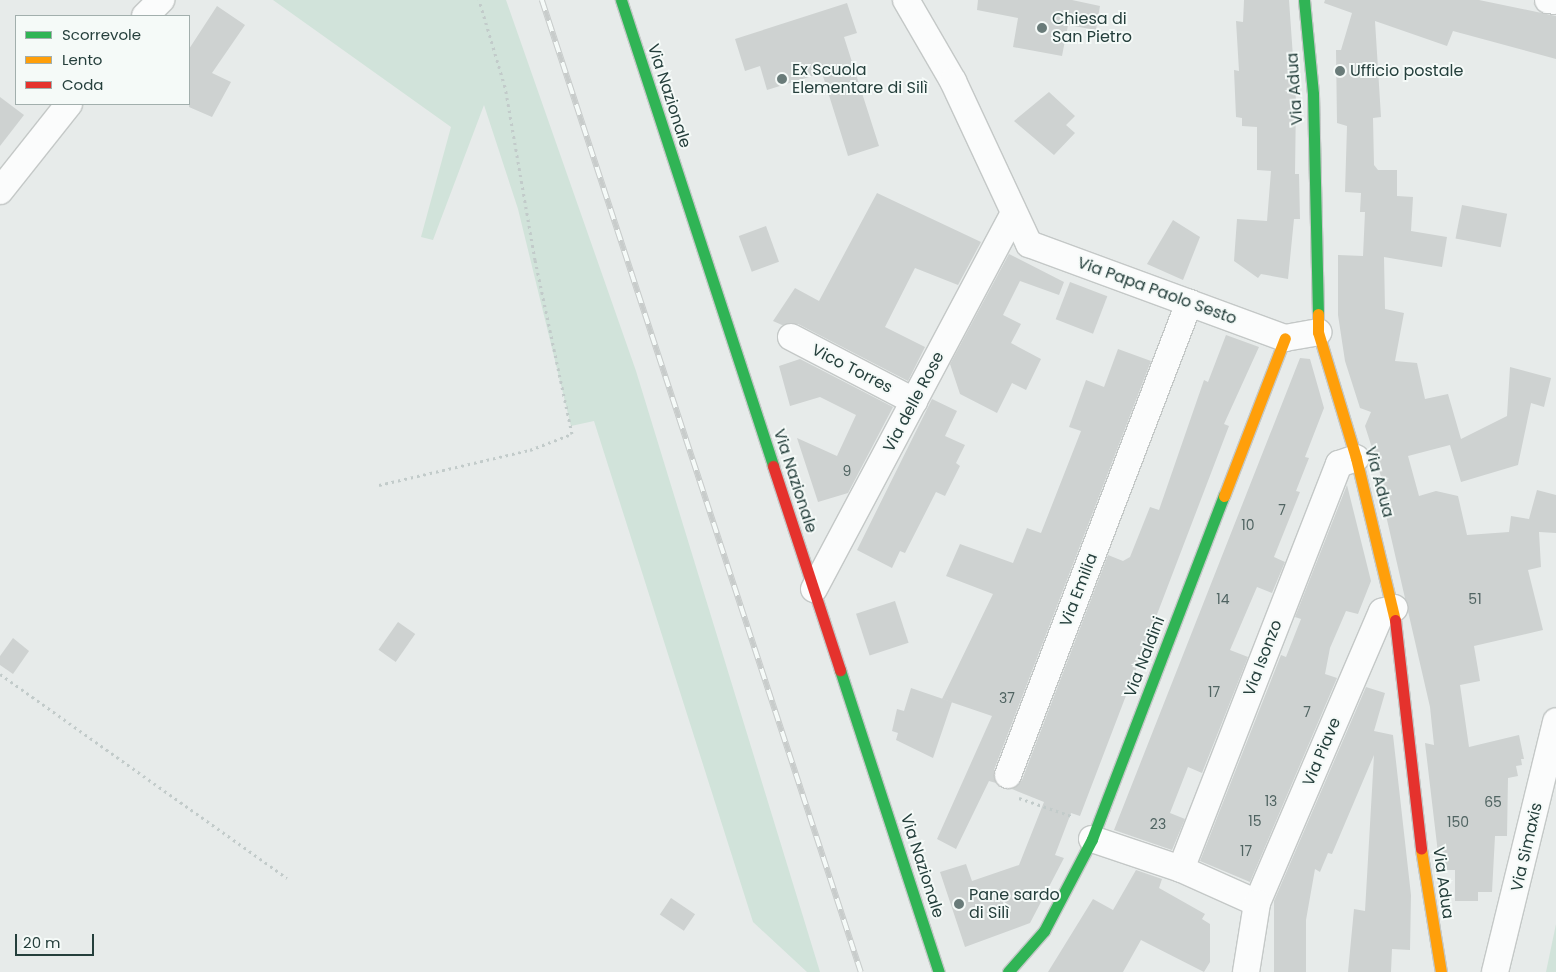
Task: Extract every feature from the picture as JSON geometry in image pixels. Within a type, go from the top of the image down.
[{"type":"street","points":[[146,15],[161,0]]},
{"type":"street","name":"Via Nazionale","points":[[621,0],[939,972]]},
{"type":"street","name":"Via Papa Paolo Sesto","points":[[906,0],[953,81],[1029,244],[1285,338]]},
{"type":"street","name":"Via Adua","points":[[1304,0],[1313,94],[1318,332],[1356,458],[1394,608],[1426,889],[1441,972]]},
{"type":"street","points":[[1548,0],[1556,1]]},
{"type":"street","points":[[0,191],[68,105]]},
{"type":"street","name":"Via delle Rose","points":[[814,590],[1014,214]]},
{"type":"street","name":"Via Emilia","points":[[1008,775],[1190,303]]},
{"type":"street","points":[[1285,338],[1318,332]]},
{"type":"street","name":"Vico Torres","points":[[790,338],[914,401]]},
{"type":"street","name":"Via Naldini","points":[[1008,972],[1044,931],[1095,832],[1285,338]]},
{"type":"street","name":"Via Isonzo","points":[[1180,869],[1339,464],[1356,458]]},
{"type":"street","name":"Via Piave","points":[[1246,972],[1257,903],[1382,612],[1394,608]]},
{"type":"street","name":"Via Simaxis","points":[[1495,972],[1556,721]]},
{"type":"street","points":[[1095,832],[1257,903]]},
{"type":"path","points":[[379,485],[530,450],[572,434],[535,260],[505,87],[479,0]]},
{"type":"path","points":[[0,674],[287,878]]},
{"type":"path","points":[[1008,775],[1018,798],[1095,832]]},
{"type":"green space","points":[[273,0],[506,0],[636,371],[820,972],[807,972],[753,922],[594,421],[571,426],[518,209],[484,105],[433,240],[421,237],[451,127]]},
{"type":"green space","points":[[1556,924],[1556,972],[1546,972]]},
{"type":"building","name":"Chiesa di San Pietro","points":[[978,0],[1072,0],[1100,6],[1096,30],[1068,25],[1062,56],[1013,47],[1018,18],[977,10]]},
{"type":"building","points":[[1244,0],[1289,0],[1296,100],[1295,174],[1299,174],[1300,219],[1294,219],[1288,279],[1261,274],[1258,278],[1234,261],[1237,219],[1267,221],[1271,171],[1257,170],[1257,127],[1242,126],[1242,118],[1236,117],[1234,70],[1239,71],[1236,21],[1243,22]]},
{"type":"building","points":[[1325,0],[1479,0],[1556,16],[1556,59],[1453,31],[1447,46],[1375,21],[1381,117],[1373,118],[1374,165],[1378,170],[1397,170],[1397,196],[1413,197],[1411,231],[1447,237],[1442,267],[1384,257],[1385,309],[1404,313],[1395,361],[1417,363],[1425,399],[1448,394],[1461,439],[1507,416],[1510,367],[1551,378],[1544,407],[1531,403],[1518,465],[1461,482],[1450,445],[1408,456],[1419,496],[1436,491],[1458,496],[1467,535],[1509,532],[1511,516],[1529,519],[1537,490],[1556,495],[1556,533],[1539,532],[1541,567],[1528,570],[1543,630],[1474,646],[1480,681],[1460,685],[1469,747],[1519,735],[1524,759],[1521,759],[1522,765],[1516,766],[1518,776],[1508,778],[1507,836],[1495,836],[1492,892],[1478,892],[1478,901],[1455,901],[1455,870],[1440,870],[1425,743],[1434,745],[1430,707],[1379,485],[1384,486],[1365,426],[1371,412],[1360,408],[1345,361],[1338,315],[1338,255],[1363,256],[1365,212],[1360,212],[1361,193],[1345,192],[1347,126],[1337,123],[1336,50],[1341,50],[1352,13],[1324,3]]},
{"type":"building","name":"Ex Scuola Elementare di Silì","points":[[847,3],[857,33],[844,37],[879,146],[848,156],[822,73],[767,90],[760,66],[745,71],[735,39]]},
{"type":"building","points":[[217,6],[245,25],[212,73],[231,82],[212,117],[189,107],[190,47]]},
{"type":"building","points":[[1049,92],[1075,116],[1066,125],[1075,133],[1054,155],[1014,121]]},
{"type":"building","points":[[0,97],[24,115],[0,146]]},
{"type":"building","points":[[877,193],[981,242],[958,285],[915,268],[885,327],[925,347],[908,381],[798,324],[782,325],[773,321],[795,288],[819,301]]},
{"type":"building","points":[[1462,205],[1507,214],[1501,247],[1456,238]]},
{"type":"building","points":[[1173,220],[1200,237],[1183,280],[1147,264]]},
{"type":"building","points":[[766,226],[779,262],[752,272],[739,236]]},
{"type":"building","points":[[1009,254],[1064,282],[1059,295],[1020,281],[1003,315],[1021,324],[1011,343],[1041,359],[1026,390],[1012,383],[997,413],[960,394],[950,364]]},
{"type":"building","points":[[1070,282],[1107,296],[1093,334],[1056,319]]},
{"type":"building","points":[[1226,335],[1259,347],[1224,424],[1229,426],[1080,816],[1071,813],[1055,855],[1064,858],[1030,923],[965,947],[940,872],[966,864],[972,881],[1019,865],[1044,802],[1012,789],[1022,780],[1108,555],[1123,561],[1130,557],[1150,507],[1159,510],[1204,380],[1208,382]]},
{"type":"building","points":[[1118,349],[1151,361],[994,770],[996,783],[989,781],[956,849],[937,839],[992,716],[942,699],[993,594],[946,576],[960,544],[1013,563],[1027,528],[1041,533],[1081,431],[1069,427],[1086,380],[1104,387]]},
{"type":"building","points":[[1300,358],[1310,359],[1324,408],[1305,457],[1309,458],[1296,491],[1300,492],[1274,557],[1285,562],[1272,593],[1257,587],[1230,650],[1248,657],[1202,773],[1188,767],[1170,813],[1185,819],[1172,850],[1114,830]]},
{"type":"building","points":[[800,359],[893,407],[848,493],[818,502],[797,438],[837,456],[856,415],[820,397],[790,406],[779,366]]},
{"type":"building","points":[[932,399],[957,411],[945,436],[965,445],[956,463],[960,466],[945,496],[936,492],[905,553],[900,551],[892,568],[857,550]]},
{"type":"building","points":[[1347,485],[1371,581],[1358,614],[1346,611],[1330,648],[1325,674],[1337,678],[1250,882],[1200,861],[1281,655],[1286,657],[1301,619],[1295,617]]},
{"type":"building","points":[[895,601],[909,643],[870,656],[856,614]]},
{"type":"building","points":[[398,622],[415,634],[396,662],[378,650]]},
{"type":"building","points":[[13,638],[29,651],[13,674],[0,665],[0,656]]},
{"type":"building","points":[[1366,687],[1385,693],[1374,731],[1393,735],[1411,895],[1410,950],[1392,949],[1391,972],[1348,972],[1354,909],[1365,911],[1374,755],[1332,854],[1328,853],[1320,872],[1315,869],[1306,920],[1306,972],[1274,972],[1274,901]]},
{"type":"building","points":[[911,688],[952,702],[933,758],[896,740],[898,733],[892,731],[897,709],[904,711]]},
{"type":"building","points":[[1136,870],[1162,879],[1159,888],[1205,914],[1202,919],[1210,924],[1210,962],[1204,972],[1141,940],[1123,972],[1048,972],[1093,899],[1113,910]]},
{"type":"building","points":[[671,898],[695,914],[684,931],[660,915]]},
{"type":"railway","points":[[542,0],[861,972]]},
{"type":"traffic: fast","points":[[621,0],[773,466]]},
{"type":"traffic: fast","points":[[1304,0],[1313,94],[1318,314]]},
{"type":"traffic: fast","points":[[1008,972],[1044,931],[1092,839],[1224,496]]},
{"type":"traffic: fast","points":[[840,670],[939,972]]},
{"type":"traffic: slow","points":[[1318,314],[1318,332],[1356,458],[1395,620]]},
{"type":"traffic: slow","points":[[1224,496],[1285,338]]},
{"type":"traffic: slow","points":[[1421,849],[1441,972]]},
{"type":"traffic: jam","points":[[773,466],[840,670]]},
{"type":"traffic: jam","points":[[1395,620],[1421,849]]},
{"type":"place","name":"Chiesa di San Pietro","points":[[1042,28]]},
{"type":"place","name":"Ufficio postale","points":[[1340,71]]},
{"type":"place","name":"Ex Scuola Elementare di Silì","points":[[782,79]]},
{"type":"place","name":"Pane sardo di Silì","points":[[959,904]]}]
